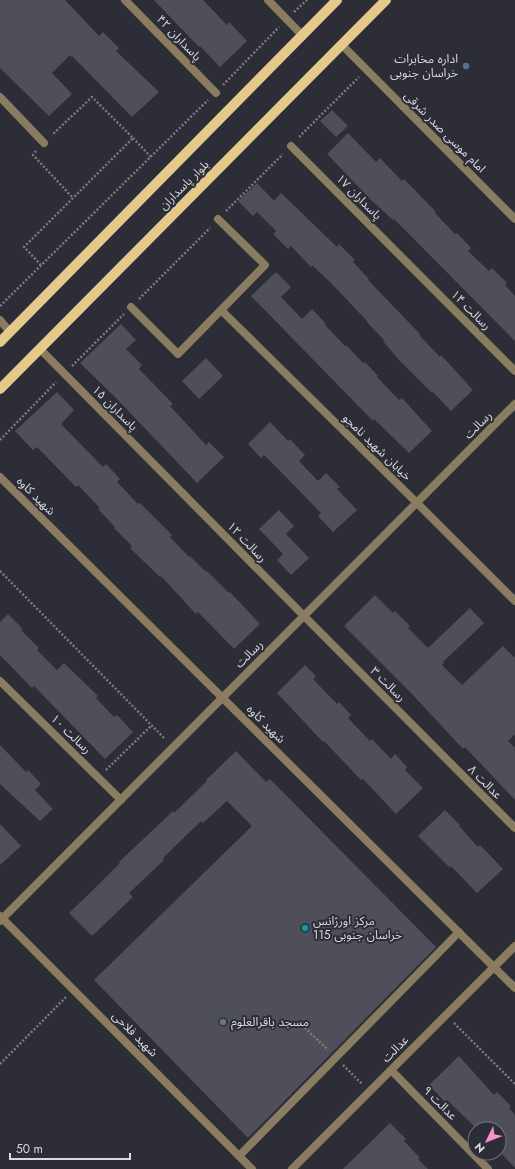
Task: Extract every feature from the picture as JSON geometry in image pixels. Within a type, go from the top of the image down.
[{"type":"main road","name":"بلوار پاسداران","points":[[0,342],[337,0]]},
{"type":"main road","name":"بلوار پاسداران","points":[[0,389],[386,0]]},
{"type":"street","name":"پاسداران ۴۲","points":[[125,0],[216,93]]},
{"type":"street","points":[[268,0],[302,35]]},
{"type":"street","name":"امام موسی صدر شرقی","points":[[342,45],[515,219]]},
{"type":"street","points":[[0,97],[44,143]]},
{"type":"street","name":"پاسداران ۱۷","points":[[291,146],[409,265]]},
{"type":"street","points":[[131,307],[178,354],[265,265],[218,219]]},
{"type":"street","name":"رسالت ۱۴","points":[[409,265],[515,371]]},
{"type":"street","name":"خیابان شهید نامجو","points":[[221,310],[515,601]]},
{"type":"street","points":[[0,320],[10,332]]},
{"type":"street","name":"پاسداران ۱۵","points":[[40,349],[174,484]]},
{"type":"street","name":"رسالت","points":[[1,919],[515,404]]},
{"type":"street","name":"شهید کاوه","points":[[0,477],[515,988]]},
{"type":"street","name":"رسالت ۱۲","points":[[174,484],[304,616]]},
{"type":"street","name":"رسالت ۳","points":[[304,616],[456,769]]},
{"type":"street","name":"رسالت ۱۰","points":[[2,683],[121,800]]},
{"type":"street","name":"عدالت ۸","points":[[456,769],[515,828]]},
{"type":"street","name":"شهید فلاحی","points":[[1,919],[73,989],[252,1169]]},
{"type":"street","points":[[239,1156],[459,932]]},
{"type":"street","name":"عدالت","points":[[292,1169],[515,946]]},
{"type":"street","name":"عدالت ۹","points":[[391,1070],[488,1169]]},
{"type":"path","points":[[0,306],[216,93],[307,0]]},
{"type":"path","points":[[0,440],[367,70]]},
{"type":"path","points":[[73,198],[32,155],[92,97],[151,157]]},
{"type":"path","points":[[41,265],[24,247],[133,138]]},
{"type":"path","points":[[0,571],[173,747]]},
{"type":"path","points":[[99,778],[151,726]]},
{"type":"path","points":[[0,1064],[73,989]]},
{"type":"path","points":[[446,1015],[515,1084]]},
{"type":"building","points":[[0,0],[65,0],[99,36],[103,32],[119,48],[116,51],[159,92],[132,117],[70,55],[52,73],[72,94],[49,116],[0,68]]},
{"type":"building","points":[[154,0],[203,0],[227,25],[229,22],[247,41],[220,67]]},
{"type":"building","points":[[332,110],[348,126],[336,137],[320,121]]},
{"type":"building","points":[[348,133],[376,162],[380,158],[402,181],[404,179],[455,234],[457,233],[471,248],[468,251],[489,271],[492,268],[507,283],[505,285],[515,296],[515,341],[394,219],[393,220],[371,200],[327,154]]},
{"type":"building","points":[[257,183],[274,201],[281,193],[337,247],[339,244],[355,260],[353,262],[369,279],[368,280],[473,390],[451,411],[399,360],[383,341],[384,340],[331,283],[313,266],[311,267],[291,246],[288,249],[273,234],[276,231],[257,212],[253,216],[238,201]]},
{"type":"building","points":[[276,272],[291,287],[281,297],[302,319],[312,309],[345,346],[346,345],[363,363],[365,362],[399,400],[402,398],[432,431],[409,453],[374,419],[373,421],[251,296]]},
{"type":"building","points":[[121,324],[136,340],[126,349],[142,365],[139,369],[173,404],[170,406],[206,445],[209,442],[224,457],[197,483],[115,397],[80,363]]},
{"type":"building","points":[[206,358],[223,376],[199,399],[182,381]]},
{"type":"building","points":[[57,392],[74,410],[61,424],[103,467],[106,464],[120,479],[117,482],[138,504],[140,503],[172,535],[170,537],[189,557],[190,556],[206,572],[207,571],[229,593],[230,592],[260,624],[234,649],[198,612],[196,614],[161,576],[160,577],[130,548],[132,546],[114,528],[115,527],[98,509],[100,508],[78,485],[76,487],[37,447],[33,450],[15,431]]},
{"type":"building","points":[[270,422],[288,441],[290,439],[305,455],[299,461],[318,481],[326,473],[340,487],[337,489],[357,510],[333,532],[318,516],[321,513],[264,455],[261,458],[248,444]]},
{"type":"building","points":[[279,510],[294,526],[286,534],[309,558],[291,575],[277,560],[283,554],[259,529]]},
{"type":"building","points":[[375,595],[393,613],[395,611],[410,626],[408,628],[428,648],[470,608],[484,623],[443,662],[444,663],[442,665],[462,685],[503,646],[515,658],[515,734],[508,741],[515,748],[515,800],[465,747],[463,749],[412,694],[344,626]]},
{"type":"building","points":[[8,614],[39,648],[37,650],[57,670],[64,663],[98,696],[96,698],[114,717],[117,715],[133,732],[105,759],[34,686],[32,688],[0,655],[0,622]]},
{"type":"building","points":[[305,665],[316,676],[313,679],[337,704],[339,702],[351,715],[348,718],[370,741],[372,739],[391,759],[395,754],[407,767],[405,770],[423,788],[396,814],[363,779],[361,780],[324,741],[323,742],[277,693]]},
{"type":"building","points":[[0,745],[26,772],[28,770],[41,784],[35,790],[53,809],[40,821],[0,784]]},
{"type":"building","points":[[236,751],[266,782],[270,779],[436,947],[248,1138],[94,980],[252,826],[227,801],[203,823],[201,821],[163,858],[164,860],[129,893],[133,897],[92,936],[69,913],[120,863],[119,862],[173,811],[174,813]]},
{"type":"building","points":[[445,810],[460,825],[459,826],[478,847],[480,845],[503,869],[477,893],[451,866],[450,868],[418,836]]},
{"type":"building","points":[[0,824],[21,846],[0,865]]},
{"type":"building","points":[[459,1056],[494,1095],[497,1092],[511,1106],[509,1108],[515,1115],[515,1168],[507,1160],[507,1121],[469,1121],[447,1100],[445,1102],[429,1085]]},
{"type":"building","points":[[390,1123],[406,1139],[404,1141],[428,1169],[343,1169]]},
{"type":"place","name":"اداره مخابرات خراسان جنوبی","points":[[466,66]]},
{"type":"place","name":"مرکز اورژانس 115 خراسان جنوبی","points":[[305,928]]},
{"type":"place","name":"مسجد باقرالعلوم","points":[[223,1022]]}]
